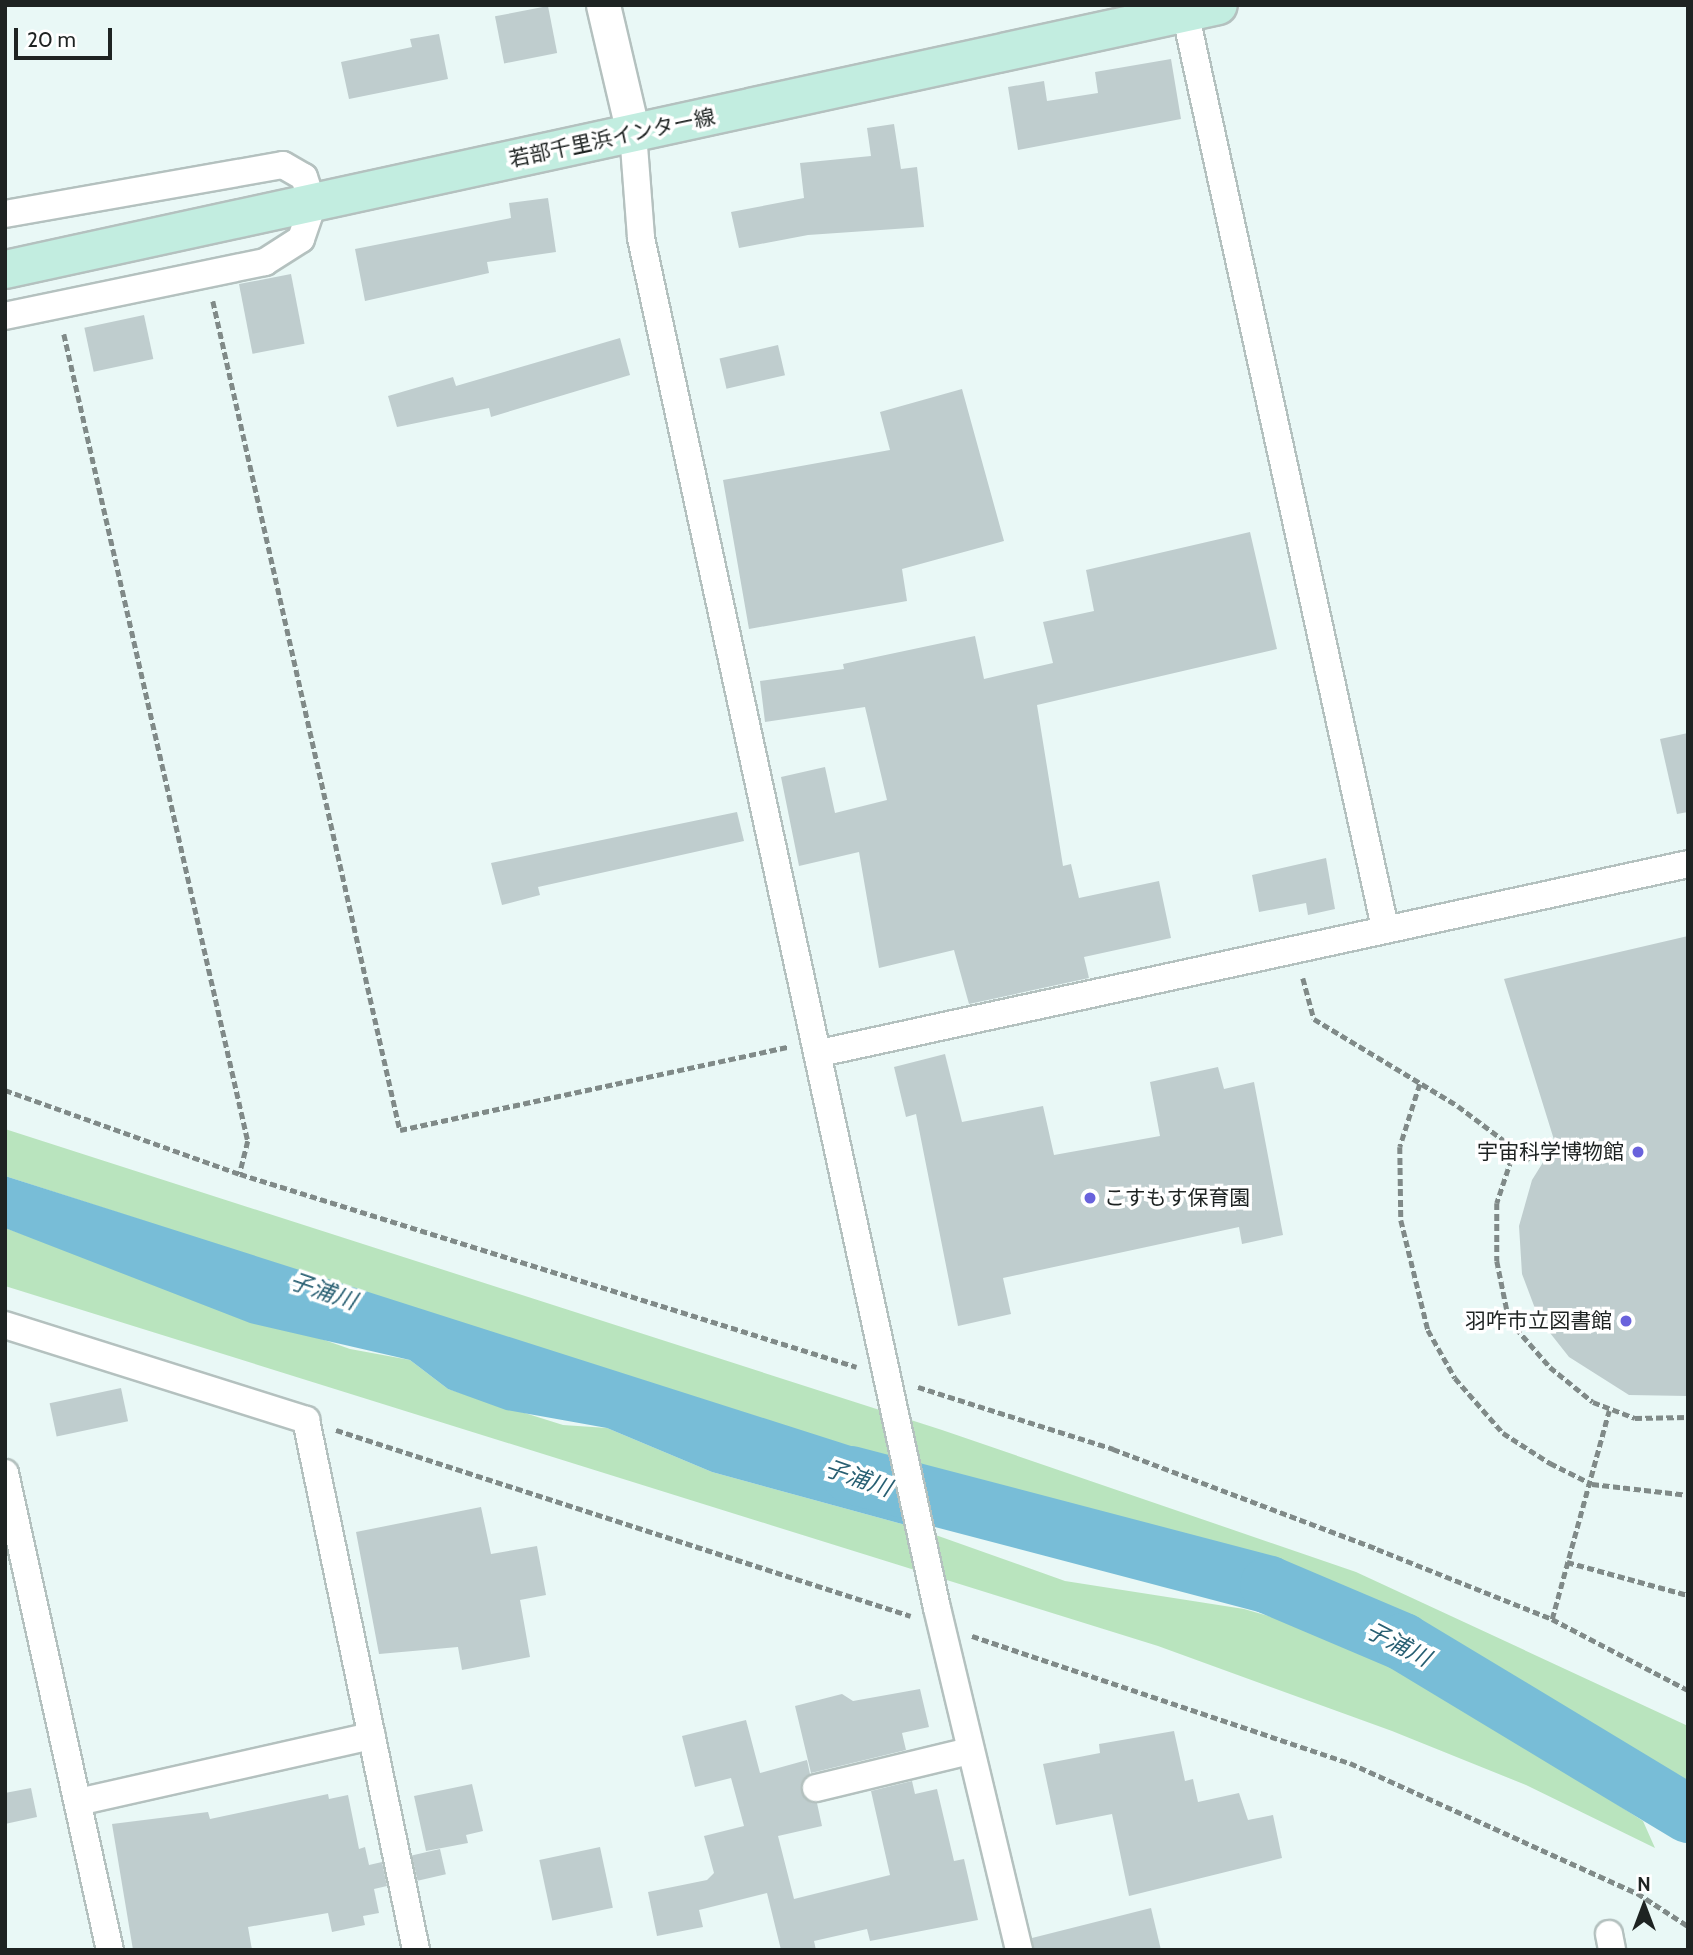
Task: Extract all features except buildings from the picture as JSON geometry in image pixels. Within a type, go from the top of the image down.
[{"type":"main road","name":"若部千里浜インター線","points":[[5,269],[1201,9]]},
{"type":"street","points":[[603,5],[633,133],[641,238],[819,1047],[939,1617],[969,1751],[1019,1950]]},
{"type":"street","points":[[1201,9],[1385,928]]},
{"type":"street","points":[[5,214],[283,165],[304,177],[313,204],[300,239],[265,262],[5,316]]},
{"type":"street","points":[[819,1047],[1688,864]]},
{"type":"street","points":[[5,1325],[306,1420],[416,1950]]},
{"type":"street","points":[[5,1473],[110,1950]]},
{"type":"street","points":[[78,1802],[372,1736]]},
{"type":"street","points":[[816,1788],[969,1751]]},
{"type":"path","points":[[207,276],[400,1130],[819,1047]]},
{"type":"path","points":[[58,306],[248,1142],[240,1174]]},
{"type":"path","points":[[1295,948],[1314,1018],[1420,1084],[1530,1160]]},
{"type":"path","points":[[1420,1084],[1400,1147],[1401,1220],[1428,1329],[1455,1378],[1503,1433],[1592,1484],[1688,1494]]},
{"type":"path","points":[[5,1090],[240,1174],[890,1384],[1113,1449],[1552,1619],[1688,1690]]},
{"type":"path","points":[[1515,1149],[1497,1203],[1496,1261],[1510,1320],[1550,1367],[1609,1411],[1635,1419],[1688,1417]]},
{"type":"path","points":[[1552,1619],[1592,1484],[1609,1411]]},
{"type":"path","points":[[306,1420],[939,1617],[1350,1763],[1637,1893],[1688,1926]]},
{"type":"path","points":[[1567,1562],[1688,1595]]},
{"type":"green space","points":[[5,1129],[942,1430],[1356,1572],[1688,1726],[1688,1792],[1590,1743],[1552,1706],[1383,1614],[1201,1549],[803,1434],[5,1176]]},
{"type":"green space","points":[[5,1228],[350,1349],[410,1360],[448,1389],[563,1425],[607,1428],[712,1472],[913,1527],[1065,1581],[1244,1609],[1322,1631],[1394,1661],[1643,1821],[1655,1848],[1526,1785],[1392,1731],[1158,1646],[5,1286]]},
{"type":"water","points":[[5,1176],[898,1461],[913,1527],[712,1472],[607,1428],[506,1410],[448,1389],[410,1360],[250,1323],[5,1228]]},
{"type":"waterway","name":"子浦川","points":[[851,1475],[1269,1585],[1403,1642],[1688,1814]]},
{"type":"place","name":"宇宙科学博物館","points":[[1638,1152]]},
{"type":"place","name":"こすもす保育園","points":[[1090,1198]]},
{"type":"place","name":"羽咋市立図書館","points":[[1626,1321]]}]
